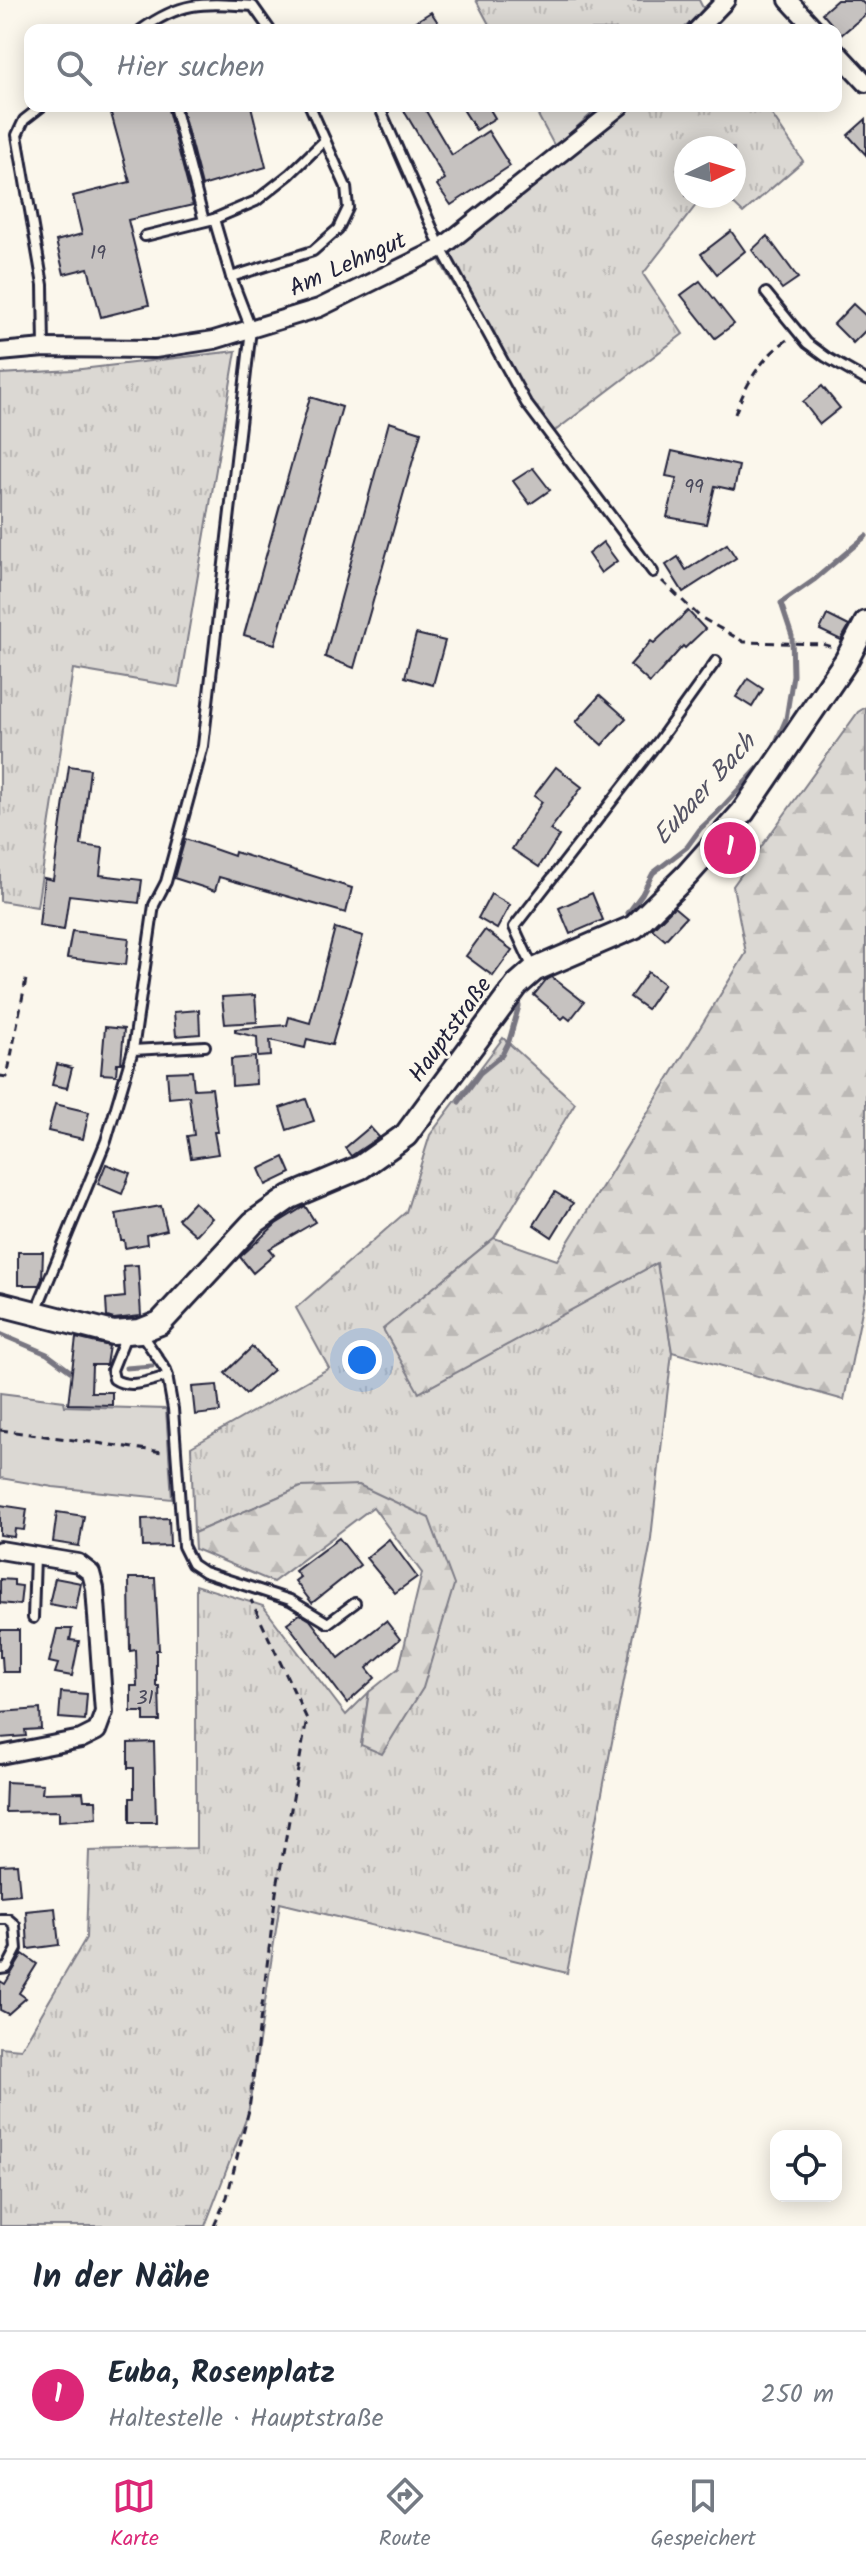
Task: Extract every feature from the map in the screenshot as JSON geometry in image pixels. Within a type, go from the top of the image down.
[{"type":"street","points":[[703,24],[726,0]]},
{"type":"street","points":[[788,0],[810,24]]},
{"type":"street","points":[[842,57],[866,83]]},
{"type":"street","name":"Am Lehngut","points":[[0,352],[44,348],[155,349],[214,340],[319,308],[441,248],[612,112]]},
{"type":"street","name":"Hauptstraße","points":[[134,1332],[160,1323],[253,1223],[290,1197],[361,1167],[406,1135],[517,985],[534,970],[634,927],[687,875],[743,812],[852,652],[866,623]]},
{"type":"street","points":[[0,1304],[113,1333],[134,1332]]},
{"type":"street","points":[[0,1550],[78,1563],[91,1573],[95,1588],[104,1712],[97,1731],[81,1739],[0,1755]]},
{"type":"lane","points":[[155,24],[160,16],[195,3],[253,6],[266,24]]},
{"type":"lane","points":[[34,112],[24,120],[17,135],[43,285],[44,348]]},
{"type":"lane","points":[[176,112],[204,221]]},
{"type":"lane","points":[[231,277],[313,251],[338,229],[348,208],[346,187],[313,112]]},
{"type":"lane","points":[[382,112],[441,248],[526,403],[653,572]]},
{"type":"lane","points":[[145,236],[214,219],[256,201],[325,140]]},
{"type":"lane","points":[[36,1312],[106,1141],[133,1050],[154,905],[166,882],[203,746],[251,329],[214,219]]},
{"type":"lane","points":[[766,293],[798,334],[826,357],[866,380]]},
{"type":"lane","points":[[534,970],[514,927],[716,661]]},
{"type":"lane","points":[[133,1050],[205,1046]]},
{"type":"lane","points":[[168,1376],[131,1385],[121,1384],[114,1379],[112,1370],[134,1332],[166,1370],[168,1376],[173,1409],[183,1546],[192,1564],[204,1572],[244,1587],[290,1600],[328,1623],[355,1603]]},
{"type":"lane","points":[[33,1618],[35,1555]]},
{"type":"lane","points":[[0,1919],[8,1919],[15,1925],[17,1949],[7,1968],[0,1969]]},
{"type":"path","points":[[735,414],[753,373],[777,347],[798,334]]},
{"type":"path","points":[[653,572],[700,617],[744,642],[822,644],[852,652]]},
{"type":"path","points":[[0,1076],[7,1077],[27,974]]},
{"type":"path","points":[[0,1430],[175,1454]]},
{"type":"path","points":[[214,2226],[227,2197],[249,2110],[276,1893],[307,1719],[244,1587]]},
{"type":"green space","points":[[476,0],[699,0],[704,10],[689,24],[489,24]]},
{"type":"green space","points":[[536,112],[593,112],[555,147]]},
{"type":"green space","points":[[619,112],[770,112],[803,161],[743,213],[738,208],[746,208],[746,136],[674,136],[674,208],[694,208],[643,274],[683,334],[547,437],[525,406],[440,262]]},
{"type":"green space","points":[[236,351],[179,687],[73,669],[37,907],[0,901],[0,374],[73,370]]},
{"type":"green space","points":[[866,707],[866,1291],[844,1400],[672,1352],[657,1263],[419,1393],[383,1329],[494,1238],[557,1260],[746,953],[733,886],[858,712]]},
{"type":"green space","points":[[503,1038],[575,1103],[494,1238],[384,1329],[420,1392],[658,1262],[672,1352],[650,1547],[567,1973],[280,1903],[248,2114],[205,2226],[0,2226],[0,2047],[21,2049],[86,1938],[89,1851],[196,1848],[196,1585],[263,1606],[346,1715],[369,1692],[361,1745],[423,1688],[429,1518],[301,1487],[194,1533],[191,1447],[329,1368],[296,1308],[406,1212],[430,1135]]},
{"type":"green space","points":[[0,1393],[64,1401],[65,1406],[166,1409],[172,1499],[53,1487],[0,1478]]},
{"type":"green space","points":[[359,1485],[429,1518],[454,1585],[423,1688],[382,1754],[361,1745],[369,1692],[399,1668],[422,1573],[373,1507],[273,1582],[195,1549],[194,1533],[301,1487]]},
{"type":"building","points":[[837,0],[860,0],[866,6],[866,14],[842,34],[842,24],[832,24],[822,13]]},
{"type":"building","points":[[431,12],[439,24],[412,24]]},
{"type":"building","points":[[111,112],[169,112],[193,205],[128,220],[149,305],[101,317],[88,268],[64,274],[56,241],[82,234],[73,196],[130,182]]},
{"type":"building","points":[[183,112],[252,112],[266,167],[202,186]]},
{"type":"building","points":[[405,112],[427,112],[452,155],[488,131],[510,166],[451,205],[437,185],[445,179]]},
{"type":"building","points":[[465,112],[492,112],[495,118],[476,130]]},
{"type":"building","points":[[866,119],[866,155],[848,135]]},
{"type":"building","points":[[731,231],[745,251],[717,274],[701,254]]},
{"type":"building","points":[[767,236],[798,278],[782,289],[752,250]]},
{"type":"building","points":[[700,281],[734,324],[715,338],[681,295]]},
{"type":"building","points":[[853,304],[866,316],[866,330],[853,343],[834,324]]},
{"type":"building","points":[[822,386],[840,408],[820,424],[803,402]]},
{"type":"building","points":[[310,397],[342,407],[275,644],[244,635]]},
{"type":"building","points":[[389,422],[421,432],[354,668],[325,657]]},
{"type":"building","points":[[672,451],[739,466],[734,490],[715,486],[706,524],[667,517],[677,478],[666,476]]},
{"type":"building","points":[[533,468],[550,490],[530,504],[513,481]]},
{"type":"building","points":[[603,542],[617,561],[601,573],[588,554]]},
{"type":"building","points":[[727,544],[736,558],[683,592],[666,565],[678,557],[686,570]]},
{"type":"building","points":[[688,611],[705,629],[685,648],[683,646],[650,683],[630,665],[651,641],[654,643]]},
{"type":"building","points":[[827,615],[849,626],[841,640],[820,630]]},
{"type":"building","points":[[416,634],[445,641],[433,685],[405,677]]},
{"type":"building","points":[[748,679],[763,689],[752,707],[736,697]]},
{"type":"building","points":[[600,695],[626,718],[602,745],[576,722]]},
{"type":"building","points":[[69,766],[90,769],[81,845],[103,848],[100,875],[142,880],[139,903],[69,895],[64,930],[39,926],[44,878],[53,880]]},
{"type":"building","points":[[556,767],[582,787],[550,830],[559,836],[539,867],[512,849],[542,802],[534,796]]},
{"type":"building","points":[[185,839],[234,856],[235,852],[352,888],[346,913],[219,877],[215,891],[174,878]]},
{"type":"building","points":[[592,893],[603,920],[570,934],[559,908]]},
{"type":"building","points":[[491,894],[510,905],[497,929],[478,918]]},
{"type":"building","points":[[674,907],[686,917],[665,940],[652,929]]},
{"type":"building","points":[[335,928],[363,936],[332,1045],[307,1039],[305,1048],[270,1040],[271,1056],[258,1057],[257,1037],[235,1032],[235,1029],[287,1025],[289,1017],[310,1023]]},
{"type":"building","points":[[485,930],[512,950],[493,976],[466,956]]},
{"type":"building","points":[[72,931],[129,938],[126,965],[67,958]]},
{"type":"building","points":[[648,972],[664,984],[647,1009],[630,997]]},
{"type":"building","points":[[552,977],[584,1002],[570,1020],[565,1016],[562,1019],[534,995]]},
{"type":"building","points":[[255,995],[257,1022],[225,1024],[222,997]]},
{"type":"building","points":[[199,1010],[200,1034],[176,1036],[174,1012]]},
{"type":"building","points":[[105,1027],[124,1029],[121,1063],[117,1063],[116,1075],[101,1074]]},
{"type":"building","points":[[255,1057],[256,1084],[232,1086],[231,1059]]},
{"type":"building","points":[[57,1064],[72,1068],[67,1088],[52,1085]]},
{"type":"building","points":[[192,1071],[194,1089],[212,1088],[218,1154],[191,1158],[187,1136],[194,1135],[189,1096],[169,1098],[167,1072]]},
{"type":"building","points":[[306,1099],[314,1121],[287,1130],[280,1108]]},
{"type":"building","points":[[55,1104],[89,1112],[83,1139],[48,1131]]},
{"type":"building","points":[[370,1127],[379,1137],[351,1156],[345,1148]]},
{"type":"building","points":[[284,1157],[291,1173],[266,1185],[259,1169]]},
{"type":"building","points":[[106,1164],[130,1173],[122,1194],[98,1184]]},
{"type":"building","points":[[555,1192],[573,1203],[552,1237],[534,1225]]},
{"type":"building","points":[[194,1202],[212,1218],[196,1235],[178,1219]]},
{"type":"building","points":[[161,1206],[167,1230],[146,1235],[147,1244],[125,1248],[116,1214]]},
{"type":"building","points":[[305,1206],[315,1222],[269,1249],[274,1255],[253,1273],[240,1257],[276,1224]]},
{"type":"building","points":[[18,1252],[43,1252],[39,1285],[18,1285]]},
{"type":"building","points":[[138,1265],[141,1316],[107,1317],[106,1299],[125,1297],[123,1266]]},
{"type":"building","points":[[76,1338],[109,1346],[106,1365],[92,1365],[91,1392],[112,1392],[112,1405],[68,1404]]},
{"type":"building","points":[[252,1347],[273,1370],[246,1394],[225,1373]]},
{"type":"building","points":[[217,1385],[220,1412],[195,1415],[192,1387]]},
{"type":"building","points":[[0,1505],[27,1509],[24,1530],[15,1529],[14,1537],[0,1535]]},
{"type":"building","points":[[57,1512],[84,1516],[79,1546],[53,1542]]},
{"type":"building","points":[[169,1518],[170,1546],[143,1547],[142,1519]]},
{"type":"building","points":[[339,1538],[360,1565],[312,1603],[295,1581],[300,1577],[295,1571]]},
{"type":"building","points":[[389,1539],[417,1577],[395,1593],[366,1558]]},
{"type":"building","points":[[55,1578],[81,1583],[76,1609],[49,1604]]},
{"type":"building","points":[[129,1578],[155,1578],[159,1650],[156,1650],[156,1686],[159,1686],[160,1721],[144,1721],[144,1712],[131,1712],[131,1686],[137,1686],[136,1650],[130,1651]]},
{"type":"building","points":[[0,1579],[14,1580],[14,1585],[22,1586],[20,1605],[0,1603]]},
{"type":"building","points":[[300,1614],[310,1620],[339,1658],[386,1621],[400,1639],[367,1668],[375,1678],[347,1703],[287,1623]]},
{"type":"building","points":[[57,1629],[72,1629],[70,1640],[79,1641],[72,1676],[55,1673],[58,1664],[49,1662]]},
{"type":"building","points":[[0,1630],[19,1630],[19,1672],[3,1672]]},
{"type":"building","points":[[61,1692],[87,1694],[85,1720],[59,1718]]},
{"type":"building","points":[[40,1709],[41,1729],[25,1730],[26,1736],[0,1738],[0,1712]]},
{"type":"building","points":[[154,1742],[156,1822],[130,1822],[134,1768],[128,1768],[128,1743]]},
{"type":"building","points":[[6,1782],[43,1784],[42,1793],[83,1792],[84,1800],[96,1800],[97,1818],[59,1821],[59,1811],[5,1812]]},
{"type":"building","points":[[17,1864],[20,1894],[0,1896],[0,1865]]},
{"type":"building","points":[[55,1908],[59,1945],[28,1949],[26,1911]]},
{"type":"building","points":[[23,1954],[37,1964],[19,1993],[26,1998],[8,2014],[0,2010],[0,1981],[5,1984]]},
{"type":"waterway","name":"Eubaer Bach","points":[[628,913],[653,873],[687,847],[700,829],[771,754],[786,719],[793,675],[792,636],[781,603],[866,536]]},
{"type":"waterway","points":[[459,1102],[480,1073],[502,1055],[519,1006]]},
{"type":"waterway","name":"Eubaer Bach","points":[[0,1334],[47,1354],[70,1371]]},
{"type":"waterway","points":[[126,1368],[152,1366]]},
{"type":"place","name":"Euba, Rosenplatz","points":[[730,848]]}]
